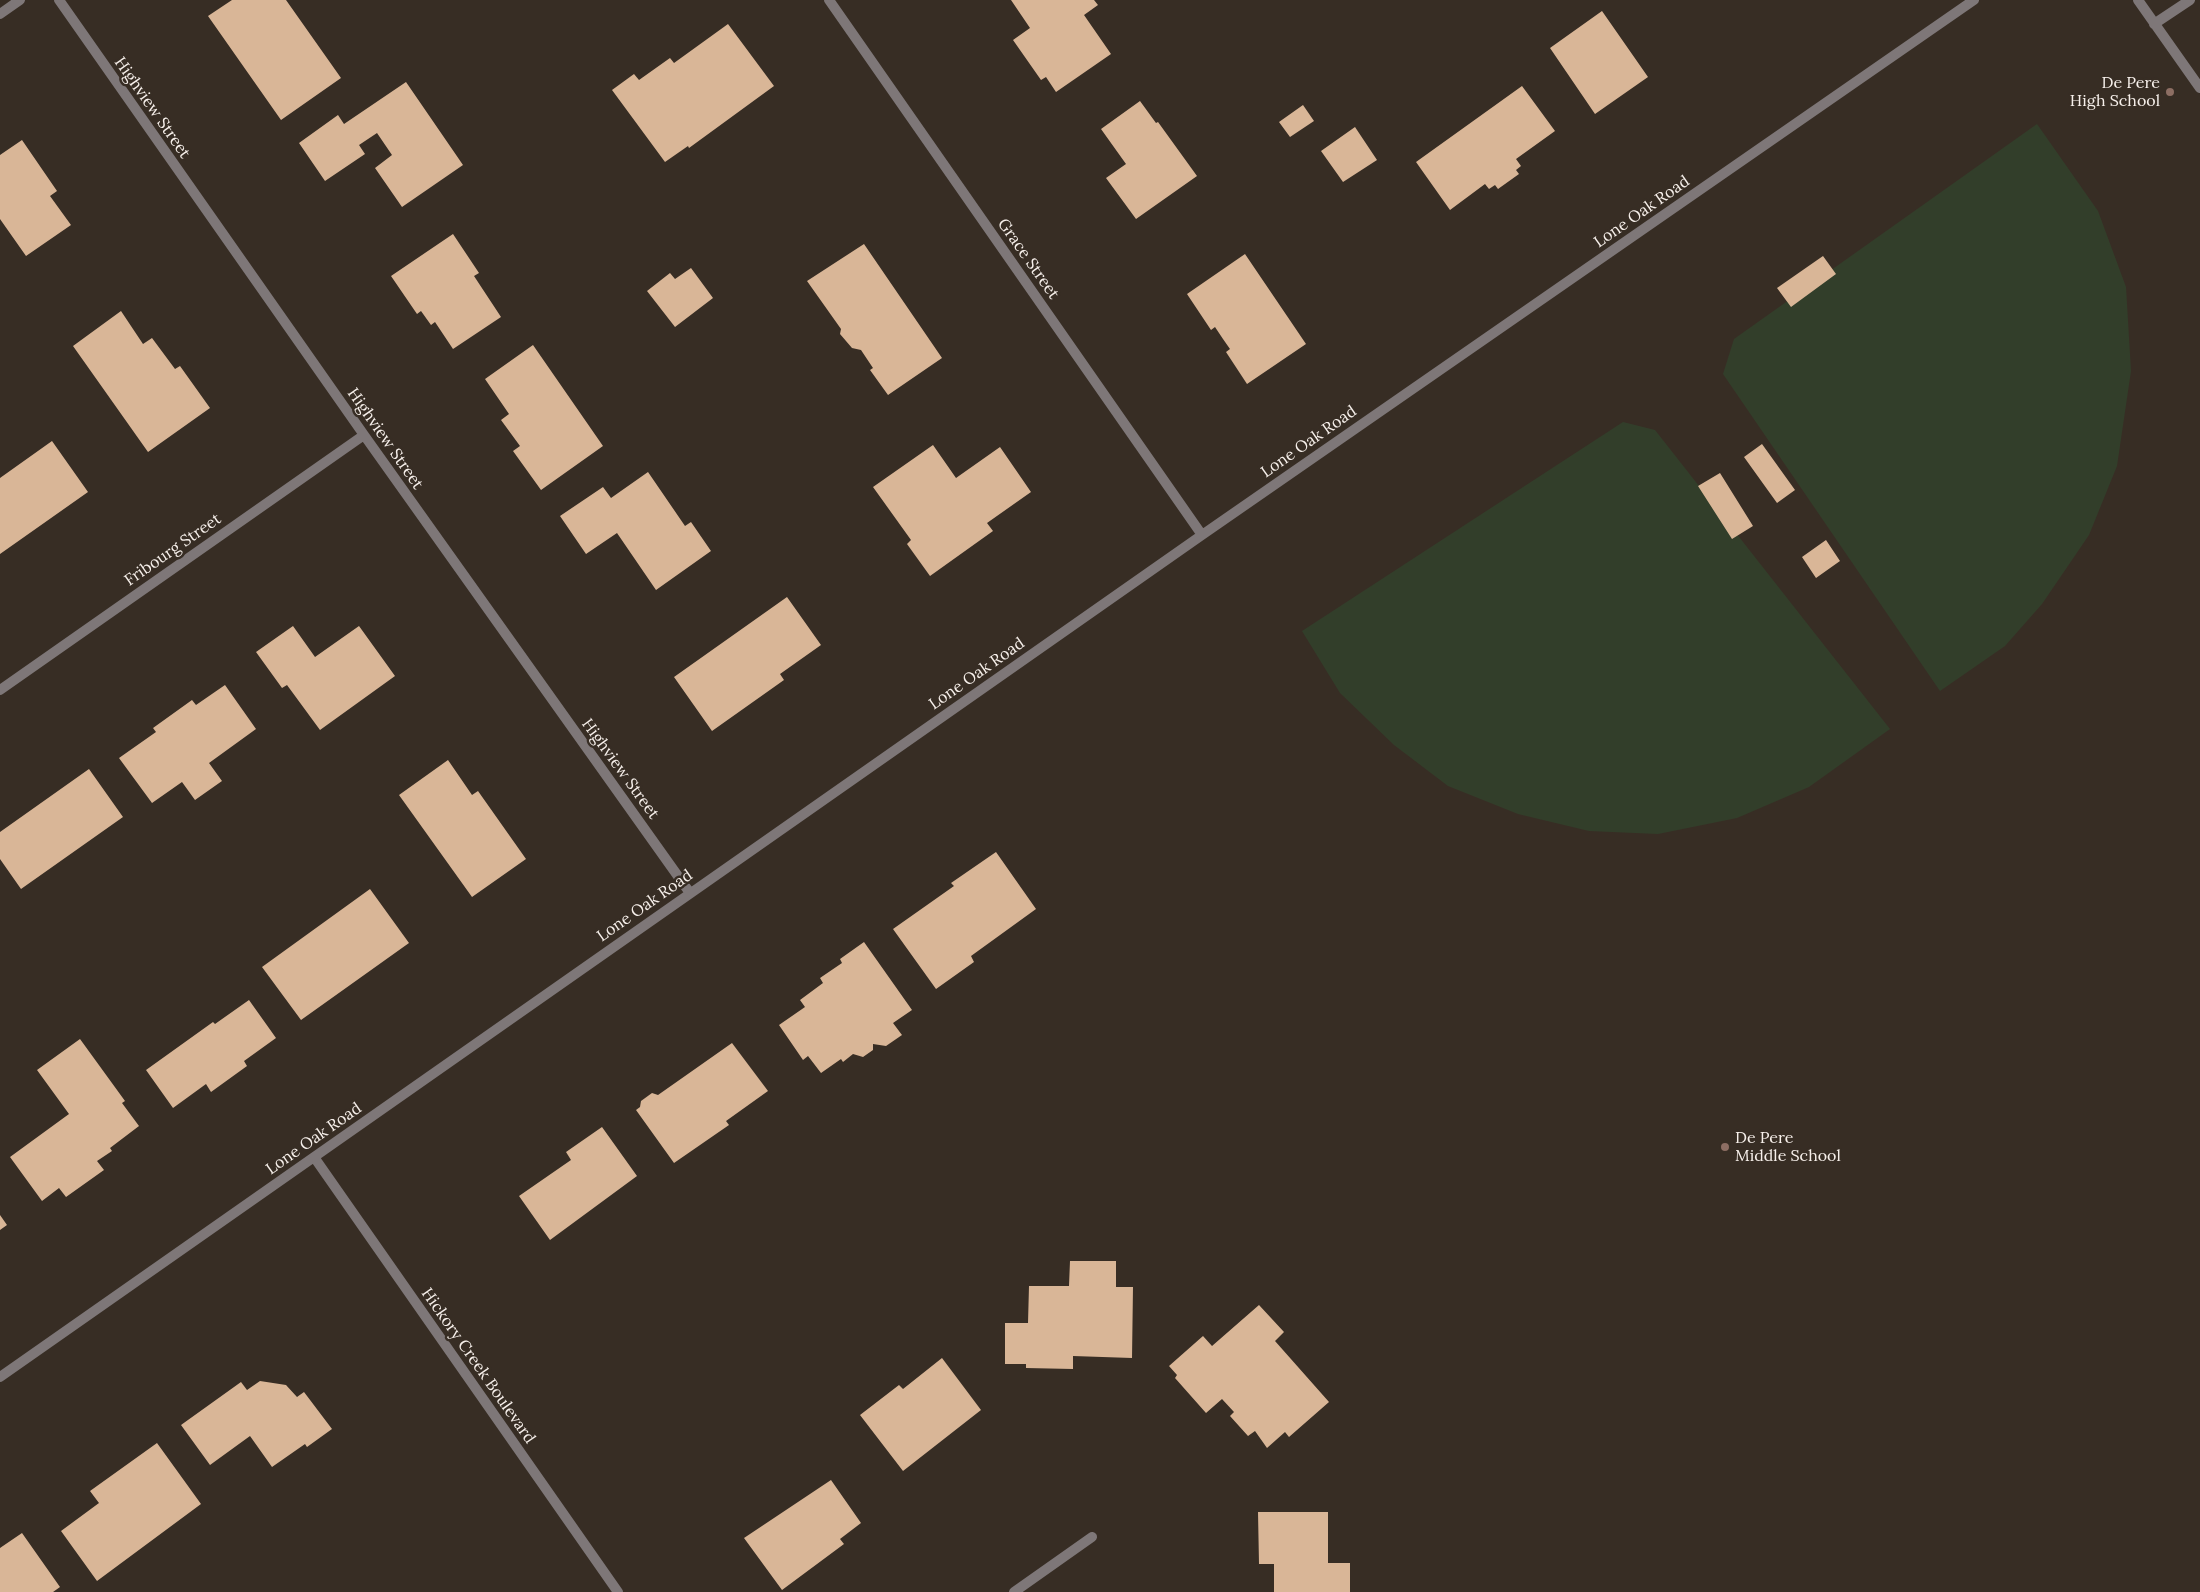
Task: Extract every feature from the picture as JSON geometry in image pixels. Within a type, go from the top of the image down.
[{"type":"street","points":[[0,14],[20,0]]},
{"type":"street","name":"Highview Street","points":[[59,0],[364,435],[690,893]]},
{"type":"street","name":"Grace Street","points":[[829,0],[1202,535]]},
{"type":"street","name":"Lone Oak Road","points":[[0,1377],[1202,535],[1974,0]]},
{"type":"street","points":[[2138,0],[2200,88]]},
{"type":"street","points":[[2154,24],[2190,0]]},
{"type":"street","name":"Fribourg Street","points":[[0,690],[364,435]]},
{"type":"street","name":"Hickory Creek Boulevard","points":[[314,1157],[618,1592]]},
{"type":"street","points":[[1014,1592],[1092,1537]]},
{"type":"green space","points":[[2037,124],[2098,211],[2126,287],[2131,371],[2117,466],[2089,535],[2042,604],[2005,646],[1940,691],[1723,374],[1734,339]]},
{"type":"green space","points":[[1623,422],[1655,430],[1890,729],[1809,787],[1737,818],[1658,834],[1589,831],[1518,814],[1448,786],[1394,745],[1340,693],[1302,631]]},
{"type":"building","points":[[232,0],[286,0],[341,78],[281,120],[208,16]]},
{"type":"building","points":[[1011,0],[1094,0],[1098,5],[1084,15],[1111,54],[1056,92],[1046,77],[1041,80],[1013,40],[1030,28]]},
{"type":"building","points":[[1602,11],[1648,77],[1595,114],[1550,48]]},
{"type":"building","points":[[728,24],[774,86],[689,148],[688,146],[665,162],[612,90],[634,74],[639,80],[670,58],[674,63]]},
{"type":"building","points":[[406,82],[463,165],[402,207],[375,168],[392,155],[377,133],[359,145],[365,154],[325,181],[299,143],[338,115],[344,124]]},
{"type":"building","points":[[1522,86],[1555,131],[1516,159],[1521,166],[1516,170],[1519,174],[1498,189],[1495,185],[1489,189],[1485,184],[1450,210],[1416,162]]},
{"type":"building","points":[[1140,101],[1156,123],[1158,122],[1197,176],[1136,219],[1106,178],[1126,164],[1101,129]]},
{"type":"building","points":[[1303,105],[1314,121],[1290,137],[1279,122]]},
{"type":"building","points":[[1355,127],[1377,160],[1343,182],[1321,151]]},
{"type":"building","points":[[22,140],[57,191],[50,196],[71,225],[26,256],[0,219],[0,155]]},
{"type":"building","points":[[453,234],[479,273],[474,276],[501,317],[453,349],[435,322],[431,325],[421,311],[417,314],[391,276]]},
{"type":"building","points":[[864,244],[942,358],[888,395],[870,370],[873,368],[861,350],[852,348],[840,334],[841,329],[807,281]]},
{"type":"building","points":[[1245,254],[1306,344],[1247,384],[1226,352],[1230,349],[1215,327],[1211,330],[1187,294]]},
{"type":"building","points":[[1823,256],[1836,274],[1791,307],[1777,288]]},
{"type":"building","points":[[691,268],[713,298],[675,327],[647,291],[670,273],[675,279]]},
{"type":"building","points":[[121,311],[143,344],[152,338],[175,369],[180,366],[210,408],[148,452],[73,346]]},
{"type":"building","points":[[533,345],[603,446],[541,490],[513,451],[520,446],[501,420],[509,414],[485,379]]},
{"type":"building","points":[[52,441],[88,492],[0,554],[0,478]]},
{"type":"building","points":[[1762,444],[1795,490],[1777,503],[1744,457]]},
{"type":"building","points":[[933,445],[956,478],[1000,447],[1031,492],[987,523],[993,531],[930,576],[907,544],[911,540],[873,487]]},
{"type":"building","points":[[648,472],[685,526],[691,522],[711,551],[656,590],[617,533],[586,554],[560,516],[603,487],[611,498]]},
{"type":"building","points":[[1720,473],[1753,526],[1732,539],[1698,486]]},
{"type":"building","points":[[1826,540],[1840,561],[1816,578],[1802,557]]},
{"type":"building","points":[[787,597],[821,645],[780,674],[784,680],[712,731],[674,677]]},
{"type":"building","points":[[293,626],[315,657],[359,626],[395,676],[320,730],[287,685],[282,688],[256,652]]},
{"type":"building","points":[[225,685],[256,729],[209,763],[222,781],[195,800],[182,782],[152,803],[119,758],[156,732],[153,728],[192,700],[196,705]]},
{"type":"building","points":[[448,760],[472,795],[478,791],[526,859],[472,897],[399,795]]},
{"type":"building","points":[[89,769],[123,817],[21,889],[0,859],[0,832]]},
{"type":"building","points":[[996,852],[1036,909],[971,956],[974,962],[936,989],[893,929],[954,886],[951,883]]},
{"type":"building","points":[[370,889],[409,943],[301,1020],[262,967]]},
{"type":"building","points":[[864,942],[912,1010],[893,1023],[902,1035],[886,1046],[873,1044],[873,1050],[863,1057],[853,1054],[843,1062],[841,1059],[821,1073],[808,1056],[803,1060],[779,1025],[805,1007],[800,1000],[823,983],[820,978],[842,963],[840,959]]},
{"type":"building","points":[[249,1000],[276,1038],[244,1061],[247,1066],[211,1092],[206,1084],[173,1108],[146,1070],[213,1022],[215,1024]]},
{"type":"building","points":[[80,1039],[125,1101],[122,1103],[139,1126],[110,1148],[112,1151],[97,1161],[104,1170],[66,1197],[59,1188],[42,1201],[10,1157],[69,1114],[37,1070]]},
{"type":"building","points":[[732,1043],[768,1091],[726,1121],[729,1125],[674,1163],[636,1110],[640,1107],[641,1101],[652,1093],[658,1095]]},
{"type":"building","points":[[602,1127],[637,1176],[550,1240],[519,1196],[571,1160],[566,1152]]},
{"type":"building","points":[[0,1215],[7,1225],[0,1230]]},
{"type":"building","points":[[1070,1261],[1116,1261],[1116,1287],[1133,1287],[1132,1358],[1073,1356],[1073,1369],[1026,1368],[1026,1364],[1005,1364],[1005,1323],[1028,1323],[1029,1286],[1069,1286]]},
{"type":"building","points":[[1259,1305],[1284,1332],[1275,1341],[1329,1402],[1289,1437],[1285,1432],[1267,1448],[1255,1431],[1248,1436],[1230,1416],[1234,1412],[1222,1399],[1206,1413],[1175,1378],[1177,1375],[1169,1366],[1203,1336],[1212,1346]]},
{"type":"building","points":[[942,1358],[981,1410],[903,1471],[860,1415],[899,1385],[903,1389]]},
{"type":"building","points":[[260,1381],[286,1385],[297,1397],[304,1392],[332,1429],[307,1447],[305,1444],[272,1467],[250,1436],[210,1465],[181,1425],[241,1382],[247,1390]]},
{"type":"building","points":[[157,1443],[201,1504],[97,1581],[61,1531],[99,1503],[90,1491]]},
{"type":"building","points":[[831,1480],[861,1523],[840,1539],[844,1544],[782,1590],[744,1538]]},
{"type":"building","points":[[1258,1512],[1328,1512],[1328,1563],[1350,1563],[1350,1592],[1274,1592],[1274,1564],[1259,1564]]},
{"type":"building","points":[[22,1533],[60,1587],[53,1592],[0,1592],[0,1548]]},
{"type":"place","name":"De Pere High School","points":[[2170,92]]},
{"type":"place","name":"De Pere Middle School","points":[[1725,1147]]}]
